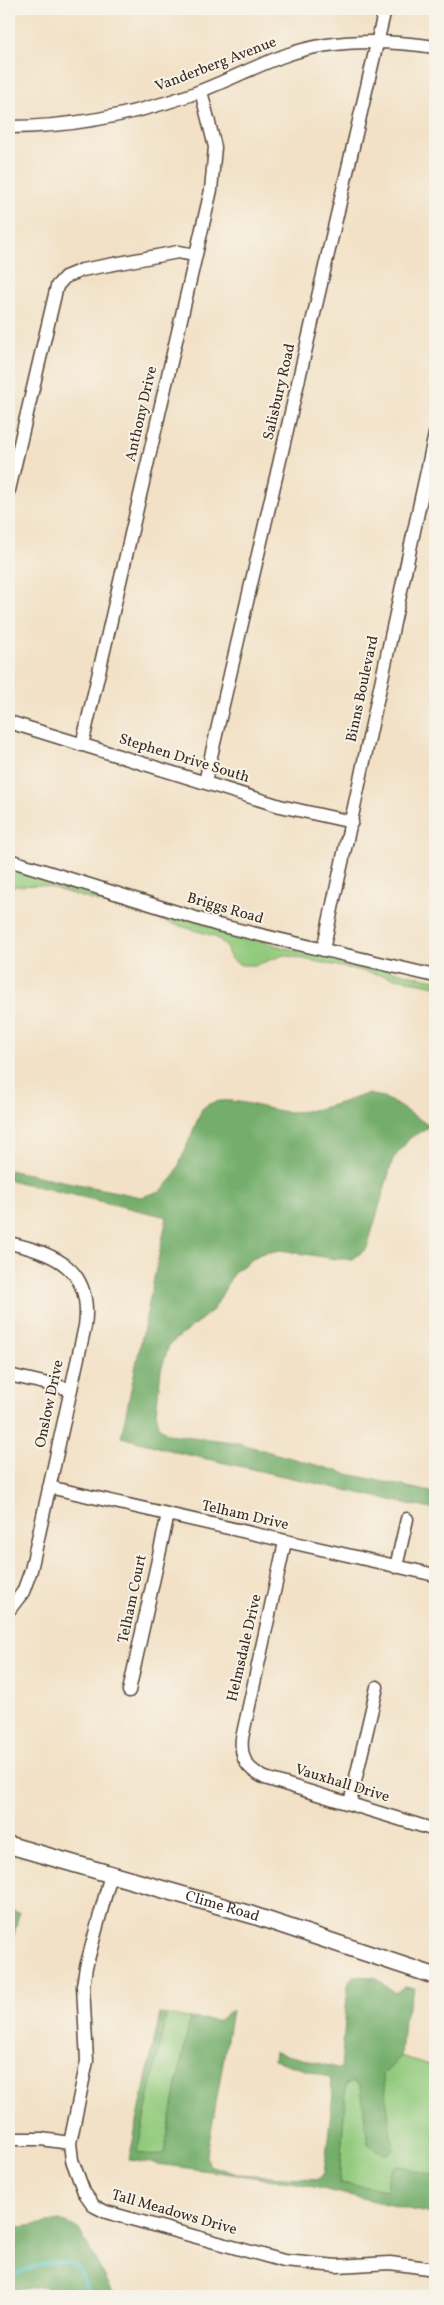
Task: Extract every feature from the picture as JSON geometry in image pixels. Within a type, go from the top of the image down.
[{"type":"main road","name":"Clime Road","points":[[9,1845],[252,1915],[435,1976]]},
{"type":"street","name":"Salisbury Road","points":[[205,782],[385,9]]},
{"type":"street","name":"Vanderberg Avenue","points":[[9,127],[78,122],[149,107],[201,90],[262,64],[318,46],[403,42],[435,47]]},
{"type":"street","name":"Anthony Drive","points":[[82,744],[211,190],[216,146],[201,90]]},
{"type":"street","points":[[9,490],[55,292],[65,277],[82,270],[166,254],[178,252],[195,254]]},
{"type":"street","name":"Binns Boulevard","points":[[323,950],[435,434]]},
{"type":"street","name":"Stephen Drive South","points":[[9,722],[280,806],[352,822]]},
{"type":"street","name":"Briggs Road","points":[[9,860],[218,925],[435,976]]},
{"type":"street","name":"Onslow Drive","points":[[9,1243],[40,1250],[56,1257],[65,1264],[79,1282],[84,1294],[86,1318],[31,1570],[23,1592],[9,1610]]},
{"type":"street","points":[[9,1375],[70,1390]]},
{"type":"street","name":"Telham Drive","points":[[49,1487],[435,1575]]},
{"type":"street","name":"Telham Court","points":[[129,1691],[168,1514]]},
{"type":"street","points":[[396,1566],[407,1519]]},
{"type":"street","name":"Helmsdale Drive","points":[[244,1762],[241,1750],[242,1738],[285,1542]]},
{"type":"street","points":[[350,1803],[377,1687]]},
{"type":"street","name":"Vauxhall Drive","points":[[244,1762],[253,1772],[265,1778],[435,1830]]},
{"type":"street","name":"Tall Meadows Drive","points":[[111,1874],[86,1967],[83,1986],[87,2061],[70,2143],[72,2160],[84,2192],[94,2206],[106,2212],[284,2261],[337,2266],[390,2263],[435,2269]]},
{"type":"street","points":[[9,2139],[41,2139],[70,2143]]},
{"type":"green space","points":[[9,865],[285,948],[435,980],[435,986],[284,955],[256,965],[241,965],[231,959],[225,945],[214,936],[42,885],[16,886],[9,889]]},
{"type":"green space","points":[[367,1094],[384,1097],[430,1126],[410,1138],[393,1159],[367,1248],[353,1259],[336,1259],[280,1250],[260,1254],[234,1272],[214,1309],[169,1345],[161,1370],[156,1412],[159,1426],[168,1434],[234,1442],[348,1474],[435,1493],[435,1510],[180,1453],[121,1437],[167,1217],[9,1180],[9,1170],[141,1197],[161,1191],[174,1177],[202,1109],[211,1103],[232,1101],[281,1111],[301,1112],[330,1106]]},
{"type":"green space","points":[[9,1910],[19,1913],[9,1956]]},
{"type":"green space","points":[[353,1976],[375,1977],[395,1993],[405,1987],[415,1988],[404,2019],[401,2056],[383,2075],[393,2150],[385,2155],[368,2144],[361,2086],[354,2081],[346,2085],[339,2183],[387,2190],[389,2172],[397,2165],[435,2176],[435,2215],[296,2183],[129,2160],[160,2014],[166,2015],[137,2152],[152,2156],[164,2153],[190,2018],[218,2021],[232,2010],[207,2155],[209,2165],[237,2174],[318,2179],[324,2174],[333,2094],[330,2078],[274,2060],[275,2052],[341,2069],[348,1984]]},
{"type":"green space","points":[[166,2015],[190,2018],[164,2154],[152,2156],[137,2152]]},
{"type":"green space","points":[[401,2056],[435,2067],[435,2176],[397,2165],[389,2172],[387,2190],[339,2183],[346,2085],[354,2081],[361,2086],[368,2144],[393,2150],[383,2075]]},
{"type":"green space","points":[[60,2221],[78,2228],[115,2296],[60,2296],[42,2286],[9,2290],[9,2223],[15,2228]]},
{"type":"waterway","points":[[9,2277],[45,2264],[64,2262],[72,2264],[78,2269],[87,2290],[92,2296]]}]
